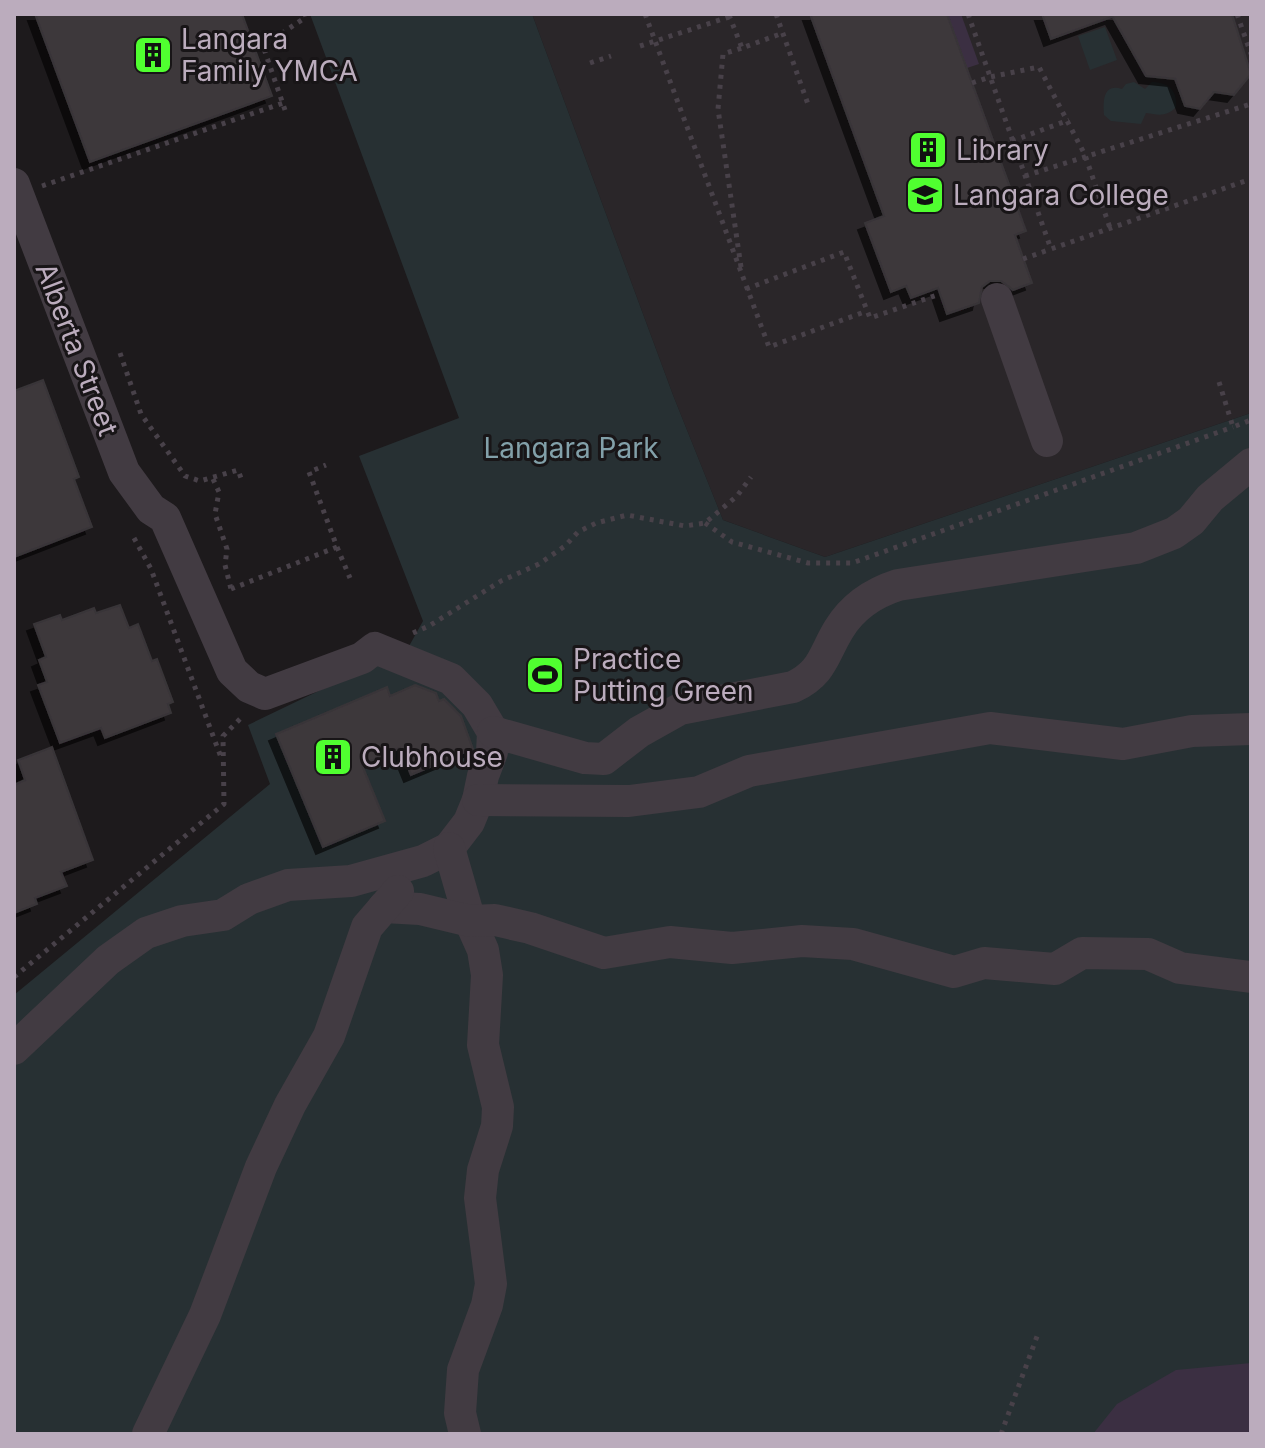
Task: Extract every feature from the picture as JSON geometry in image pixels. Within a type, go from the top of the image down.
[{"type":"street","name":"Alberta Street","points":[[27,185],[124,472],[151,509],[165,518],[232,671],[249,687],[265,694]]},
{"type":"street","points":[[997,299],[1047,441]]},
{"type":"street","points":[[493,732],[585,758],[604,759],[646,727],[680,709],[793,687],[804,682],[820,667],[850,614],[863,601],[880,591],[898,585],[1154,543],[1191,521],[1210,498],[1251,464]]},
{"type":"street","points":[[148,1434],[205,1315],[261,1167],[290,1105],[329,1036],[367,927],[469,822],[492,752],[493,732],[477,705],[451,679],[375,648],[362,658],[265,694]]},
{"type":"street","points":[[478,800],[629,801],[699,792],[749,771],[990,728],[1123,744],[1192,731],[1251,729]]},
{"type":"street","points":[[436,854],[483,950],[487,975],[483,1045],[498,1107],[497,1126],[483,1170],[480,1198],[491,1284],[487,1305],[463,1370],[460,1413],[465,1434]]},
{"type":"street","points":[[14,1049],[108,960],[146,933],[182,921],[223,915],[249,899],[288,885],[351,881],[436,854]]},
{"type":"street","points":[[384,907],[420,909],[470,921],[495,920],[530,928],[604,953],[670,942],[732,948],[802,941],[853,944],[954,972],[984,963],[1055,969],[1082,953],[1148,954],[1180,968],[1251,977]]},
{"type":"path","points":[[285,110],[263,46],[306,17],[305,14]]},
{"type":"path","points":[[645,14],[769,347],[867,311]]},
{"type":"path","points":[[776,14],[809,107]]},
{"type":"path","points":[[968,14],[1051,249]]},
{"type":"path","points":[[1237,14],[1251,54]]},
{"type":"path","points":[[640,46],[729,16],[742,48]]},
{"type":"path","points":[[743,280],[718,109],[723,54],[783,33]]},
{"type":"path","points":[[590,63],[611,56]]},
{"type":"path","points":[[972,83],[1039,67],[1085,155],[1110,228]]},
{"type":"path","points":[[27,185],[283,103]]},
{"type":"path","points":[[1025,176],[1251,104]]},
{"type":"path","points":[[1012,141],[1069,120]]},
{"type":"path","points":[[1023,259],[1251,179]]},
{"type":"path","points":[[746,289],[844,252],[870,318],[940,294]]},
{"type":"path","points":[[120,353],[141,414],[185,476],[200,481],[238,470],[241,478]]},
{"type":"path","points":[[1219,382],[1233,427]]},
{"type":"path","points":[[705,523],[732,542],[808,563],[852,563],[1251,420]]},
{"type":"path","points":[[326,465],[309,472],[350,578]]},
{"type":"path","points":[[375,648],[429,626],[501,581],[539,564],[565,546],[578,532],[610,518],[627,515],[685,526],[705,523],[737,496],[751,477]]},
{"type":"path","points":[[213,479],[219,492],[215,514],[227,549],[225,565],[235,600]]},
{"type":"path","points":[[134,538],[151,569],[224,766]]},
{"type":"path","points":[[231,589],[337,547]]},
{"type":"path","points":[[14,977],[224,804],[223,736],[265,694]]},
{"type":"path","points":[[1001,1434],[1039,1331]]},
{"type":"shaded area","name":"Langara College","points":[[532,14],[1251,14],[1251,413],[825,557],[723,520],[673,395]]},
{"type":"shaded area","points":[[947,14],[961,14],[979,64],[967,68]]},
{"type":"shaded area","points":[[1251,1363],[1251,1434],[1093,1434],[1117,1404],[1176,1370]]},
{"type":"green space","name":"Langara Park","points":[[310,14],[532,14],[673,395],[723,520],[825,557],[1251,413],[1251,1434],[14,1434],[14,995],[270,784],[248,725],[408,648],[423,621],[359,456],[459,418]]},
{"type":"green space","points":[[1105,27],[1117,60],[1090,70],[1078,36]]},
{"type":"green space","points":[[1134,82],[1145,89],[1152,82],[1167,86],[1175,96],[1176,107],[1166,114],[1146,113],[1141,124],[1111,121],[1104,115],[1106,94],[1111,89],[1122,89]]},
{"type":"building","name":"Langara Family YMCA","points":[[35,14],[242,14],[272,96],[90,162]]},
{"type":"building","name":"Library","points":[[810,14],[947,14],[1026,231],[1015,235],[1032,283],[1013,290],[1001,281],[990,281],[982,287],[979,303],[947,314],[938,288],[911,298],[906,286],[891,292],[865,223],[884,216]]},
{"type":"building","points":[[1042,14],[1111,14],[1112,17],[1051,39]]},
{"type":"building","points":[[1111,14],[1232,14],[1251,74],[1234,95],[1214,92],[1200,109],[1185,106],[1175,79],[1146,76]]},
{"type":"building","points":[[43,380],[79,477],[74,479],[92,527],[14,557],[14,391]]},
{"type":"building","points":[[120,605],[129,628],[138,624],[152,661],[157,659],[173,702],[168,704],[171,713],[105,738],[101,728],[60,743],[38,685],[47,682],[39,660],[46,657],[34,624],[60,615],[62,620],[94,608],[96,613]]},
{"type":"building","name":"Clubhouse","points":[[415,685],[436,693],[439,701],[444,699],[461,716],[473,749],[411,775],[400,748],[362,765],[385,821],[323,847],[276,734],[387,687],[390,696]]},
{"type":"building","points":[[52,747],[93,860],[61,872],[67,886],[35,898],[37,904],[14,913],[14,785],[25,780],[18,760]]},
{"type":"place","name":"Langara Family YMCA","points":[[153,55]]},
{"type":"place","name":"Library","points":[[928,150]]},
{"type":"place","name":"Langara College","points":[[925,195]]},
{"type":"place","name":"Practice Putting Green","points":[[545,675]]},
{"type":"place","name":"Clubhouse","points":[[333,757]]}]
